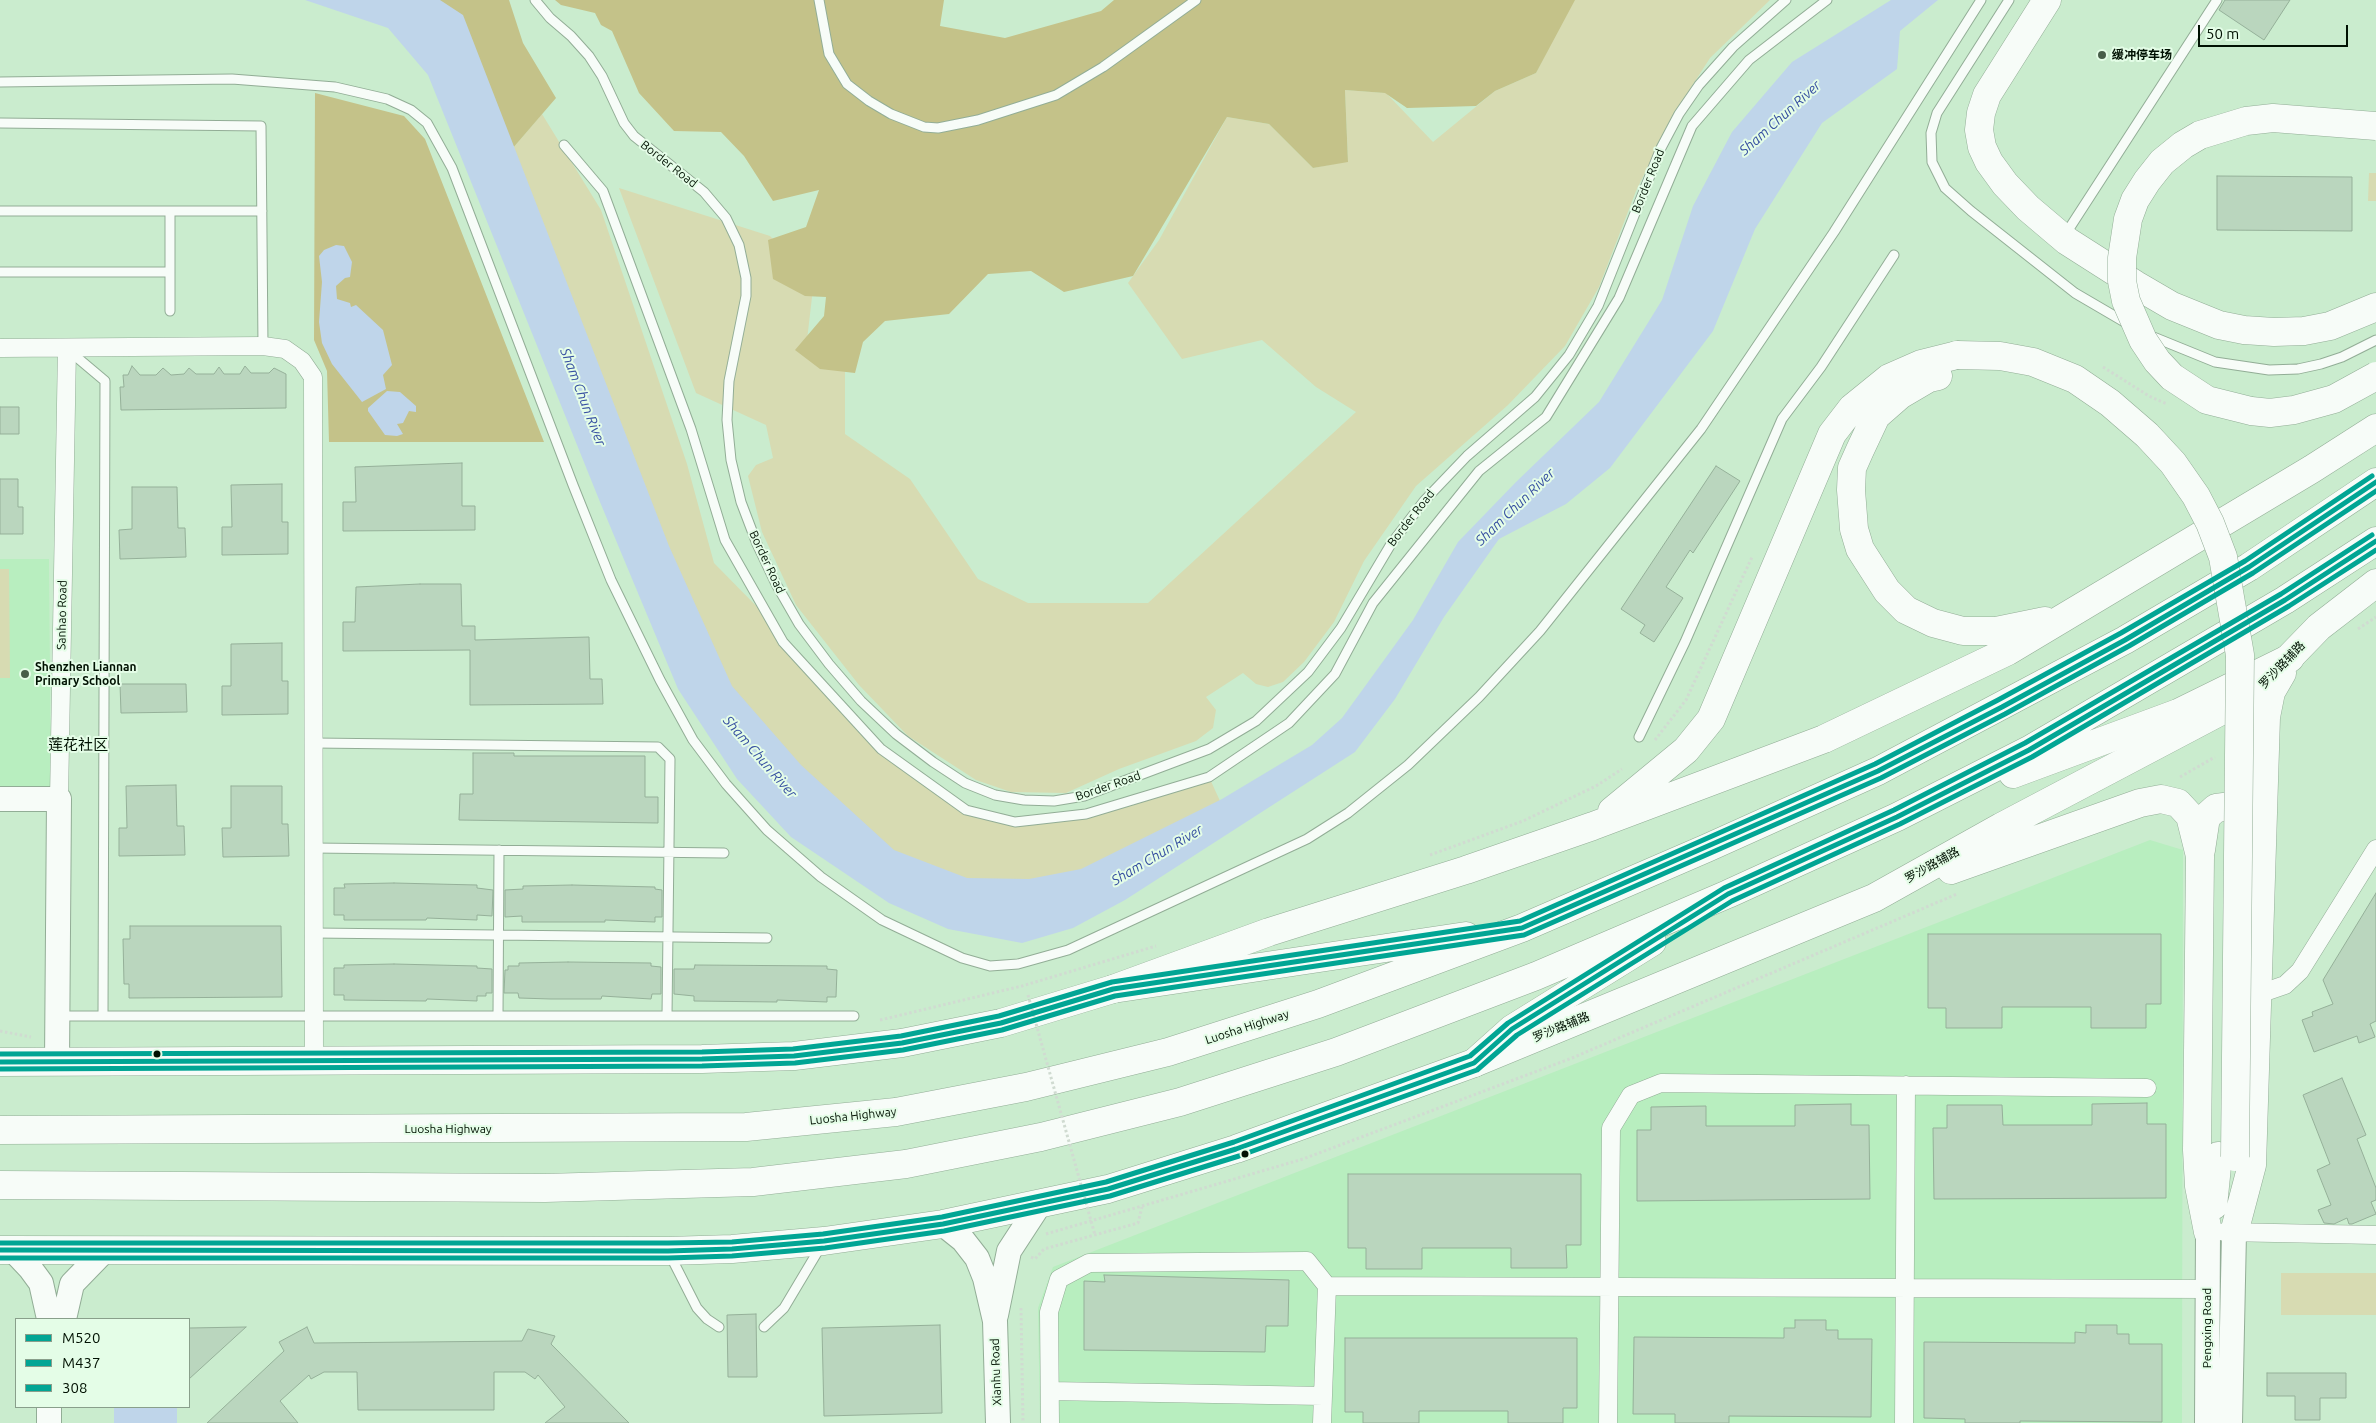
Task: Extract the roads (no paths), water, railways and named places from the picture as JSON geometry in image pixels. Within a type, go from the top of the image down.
[{"type":"main road","points":[[2047,0],[1991,88],[1981,113],[1979,130],[1982,148],[1988,162],[2005,184],[2065,239],[2172,306],[2219,325],[2244,330],[2304,331],[2330,326],[2376,307]]},
{"type":"main road","points":[[2376,126],[2273,118],[2246,120],[2200,135],[2183,145],[2162,162],[2147,181],[2135,200],[2128,219],[2122,258],[2122,281],[2126,301],[2143,340],[2157,361],[2172,376],[2207,400],[2251,411],[2270,413],[2294,410],[2334,399],[2376,376]]},
{"type":"main road","points":[[1592,826],[1686,750],[1711,719],[1832,434],[1852,408],[1889,378],[1921,364],[1958,363],[2000,356],[2034,362],[2075,379],[2110,403],[2147,435],[2173,463],[2196,496],[2210,523],[2223,557],[2240,655],[2227,1157],[2221,1232]]},
{"type":"main road","points":[[1958,363],[1900,395],[1876,416],[1852,468],[1851,490],[1854,529],[1860,549],[1887,591],[1906,610],[1933,623],[1963,631],[1996,631],[2061,618]]},
{"type":"main road","points":[[0,1062],[794,1056],[902,1043],[983,1026],[1113,989],[1269,932],[1466,870],[1592,826],[1824,739],[2008,652],[2061,618],[2312,469],[2376,428]]},
{"type":"main road","name":"Luosha Highway","points":[[0,1130],[746,1127],[896,1112],[1026,1087],[1168,1052],[1318,1004],[1522,928],[1878,771],[2002,707],[2125,640],[2249,567],[2376,482]]},
{"type":"main road","points":[[0,1185],[545,1188],[753,1182],[906,1164],[1041,1138],[1180,1102],[1336,1052],[1536,976],[1728,894],[1897,817],[2029,750],[2285,600],[2376,541]]},
{"type":"main road","name":"罗沙路辅路","points":[[7,1250],[668,1251],[732,1249],[824,1241],[943,1224],[1039,1206],[1108,1189],[1236,1149],[1474,1063],[1874,898],[2001,827],[2255,693],[2319,627],[2376,583]]},
{"type":"main road","points":[[2221,1232],[2252,1165],[2260,855],[2266,717],[2271,692],[2290,658]]},
{"type":"main road","points":[[1897,817],[2178,712],[2290,658]]},
{"type":"main road","points":[[1874,898],[2105,814],[2161,799],[2178,804],[2190,816],[2200,856]]},
{"type":"main road","points":[[2221,1232],[2199,1186],[2197,1150],[2200,856],[2206,817],[2216,808],[2232,806],[2248,811],[2254,826],[2260,855]]},
{"type":"main road","points":[[1474,1063],[1512,1030],[1728,894]]},
{"type":"main road","points":[[1113,989],[1522,928]]},
{"type":"street","points":[[0,348],[263,346],[285,349],[302,361],[313,377],[314,1061]]},
{"type":"street","name":"Sanhao Road","points":[[58,1062],[59,799],[67,348]]},
{"type":"street","points":[[0,799],[59,799]]},
{"type":"street","points":[[2256,995],[2285,985],[2300,971],[2376,850]]},
{"type":"street","points":[[1608,1423],[1611,1128],[1631,1095],[1661,1082],[2148,1088]]},
{"type":"street","points":[[1904,1423],[1906,1086]]},
{"type":"street","points":[[995,1321],[1009,1251],[1039,1206]]},
{"type":"street","points":[[943,1224],[963,1240],[977,1258],[985,1278],[995,1321]]},
{"type":"street","points":[[2221,1232],[2376,1235]]},
{"type":"street","name":"Pengxing Road","points":[[2207,1423],[2208,1289],[2221,1232]]},
{"type":"street","name":"Pengxing Road","points":[[2221,1232],[2230,1423]]},
{"type":"street","points":[[64,1318],[72,1284],[106,1249]]},
{"type":"street","points":[[7,1250],[30,1268],[41,1283],[49,1318]]},
{"type":"street","points":[[1050,1423],[1049,1312],[1059,1280],[1089,1263],[1308,1261],[1327,1286],[1322,1423]]},
{"type":"street","points":[[1327,1286],[2208,1289]]},
{"type":"street","name":"Xianhu Road","points":[[995,1321],[998,1423]]},
{"type":"street","points":[[1050,1391],[1323,1396]]},
{"type":"street","points":[[49,1408],[49,1423]]},
{"type":"street","points":[[64,1408],[64,1423]]},
{"type":"lane","name":"Border Road","points":[[535,0],[589,56],[602,76],[616,109],[634,136],[698,186],[716,205],[734,232],[740,245],[746,278],[743,311],[731,361],[728,400],[728,441],[736,484],[760,550],[786,604],[829,664],[878,719],[933,762],[980,790],[1011,799],[1054,801],[1084,796],[1209,749],[1256,721],[1290,690],[1322,656],[1346,621],[1387,550],[1424,501],[1467,456],[1535,397],[1569,355],[1598,306],[1661,148],[1679,114],[1705,78],[1733,46],[1786,0]]},
{"type":"lane","points":[[819,0],[828,54],[847,84],[869,101],[891,114],[924,127],[938,128],[978,120],[1056,96],[1103,67],[1196,0]]},
{"type":"lane","points":[[564,145],[603,191],[691,429],[725,540],[783,642],[881,749],[966,810],[1016,822],[1086,814],[1209,777],[1288,723],[1335,674],[1373,602],[1479,471],[1546,417],[1619,298],[1692,126],[1749,60],[1827,0]]},
{"type":"lane","points":[[0,82],[232,79],[335,87],[387,99],[411,110],[427,123],[452,168],[572,485],[611,580],[660,680],[693,740],[726,784],[767,830],[821,877],[882,920],[962,958],[990,966],[1018,964],[1068,950],[1306,839],[1348,812],[1408,765],[1480,697],[1540,631],[1701,429],[1834,232],[1981,0]]},
{"type":"lane","points":[[2009,0],[1937,113],[1930,148],[1932,162],[1945,188],[2075,293],[2132,326],[2190,354],[2241,368],[2268,370],[2298,369],[2342,357],[2376,340]]},
{"type":"lane","points":[[2065,239],[2217,0]]},
{"type":"lane","points":[[0,123],[261,126],[263,346]]},
{"type":"lane","points":[[0,211],[262,211]]},
{"type":"lane","points":[[170,212],[170,311]]},
{"type":"lane","points":[[1639,737],[1686,642],[1782,419],[1821,367],[1894,255]]},
{"type":"lane","points":[[0,272],[170,272]]},
{"type":"lane","points":[[67,348],[104,381],[103,1015]]},
{"type":"lane","points":[[314,743],[658,747],[670,758],[667,1016]]},
{"type":"lane","points":[[314,848],[724,853]]},
{"type":"lane","points":[[498,1015],[499,850]]},
{"type":"lane","points":[[314,933],[767,938]]},
{"type":"lane","points":[[58,1016],[854,1016]]},
{"type":"lane","points":[[764,1327],[784,1308],[824,1241]]},
{"type":"lane","points":[[668,1251],[706,1320],[719,1327]]},
{"type":"water","name":"Sham Chun River","points":[[305,0],[440,0],[463,15],[669,546],[732,686],[801,765],[894,850],[967,878],[1029,879],[1081,869],[1222,799],[1312,745],[1342,718],[1413,620],[1458,542],[1516,482],[1599,402],[1662,300],[1693,206],[1732,132],[1792,62],[1891,0],[1938,0],[1900,31],[1897,69],[1822,123],[1755,229],[1713,331],[1610,468],[1566,504],[1499,539],[1444,617],[1395,699],[1355,752],[1125,900],[1073,928],[1022,943],[948,929],[889,903],[791,837],[737,779],[678,689],[600,502],[428,75],[388,28]]},
{"type":"water","points":[[336,245],[344,246],[352,262],[350,277],[345,278],[336,286],[337,299],[350,303],[351,307],[356,305],[383,330],[392,365],[383,375],[386,389],[362,402],[332,364],[322,343],[319,322],[322,282],[319,256],[324,250]]},
{"type":"water","points":[[387,391],[400,392],[416,406],[416,412],[409,411],[403,423],[397,424],[403,434],[397,436],[385,435],[368,411],[368,408]]},
{"type":"water","points":[[114,1408],[177,1408],[177,1423],[114,1423]]},
{"type":"place","name":"缓冲停车场","points":[[2102,55]]},
{"type":"place","name":"Shenzhen Liannan Primary School","points":[[25,674]]},
{"type":"district","name":"莲花社区","points":[[78,745]]}]
